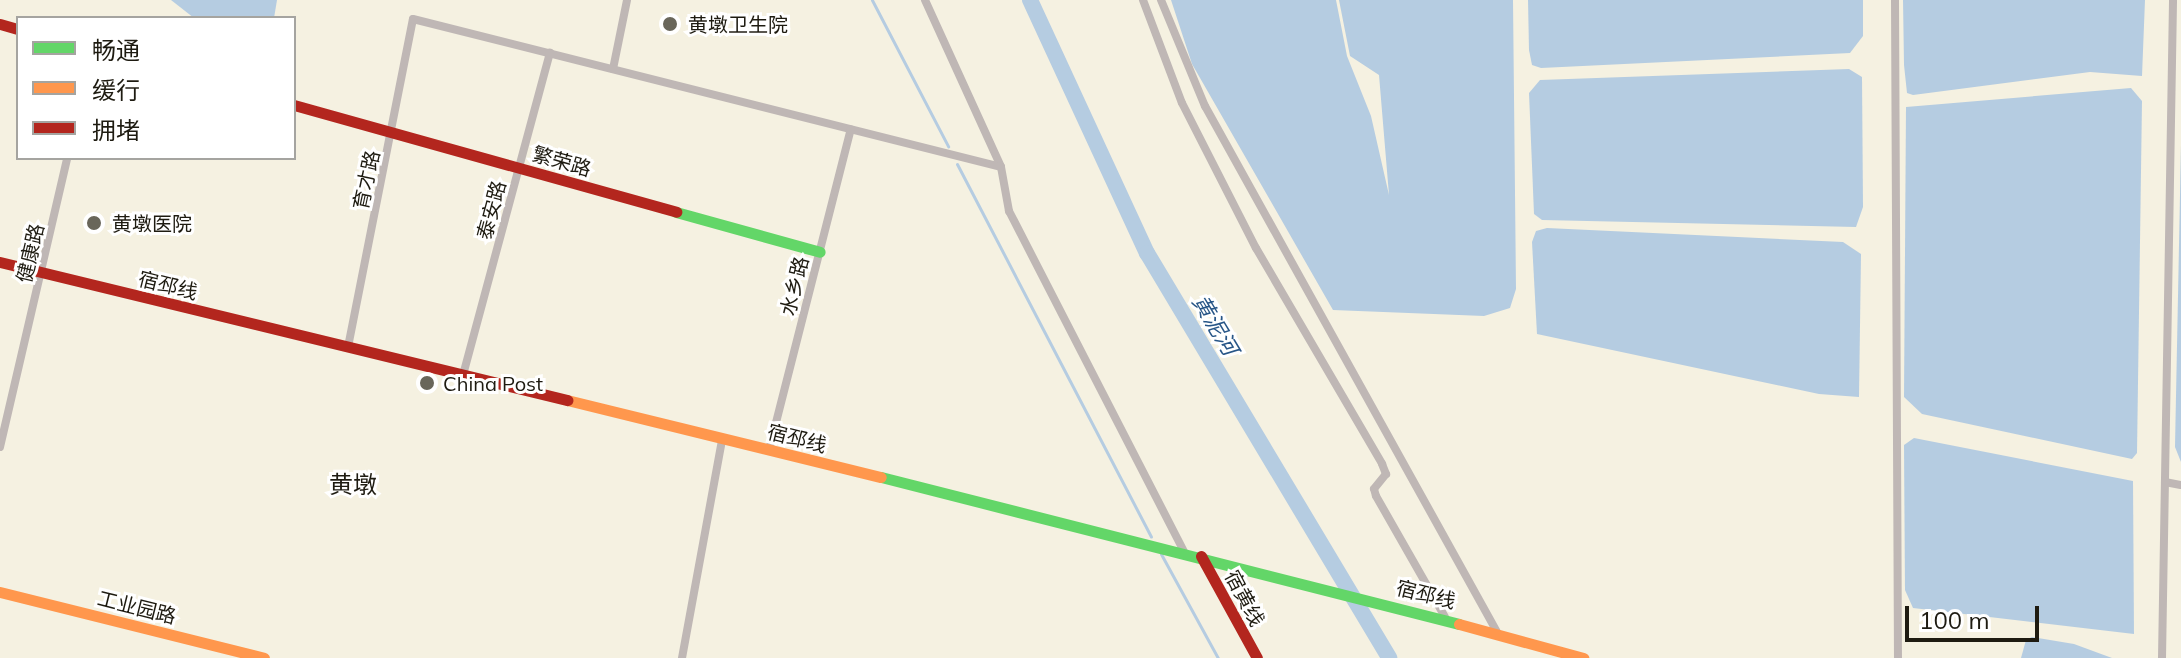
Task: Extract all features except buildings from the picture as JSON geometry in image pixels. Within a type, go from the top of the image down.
[{"type":"street","points":[[613,69],[627,0]]},
{"type":"street","points":[[925,0],[1001,167],[1009,211],[1184,551]]},
{"type":"street","points":[[1143,0],[1182,103],[1256,248],[1382,464],[1386,474],[1374,489],[1376,496],[1445,617]]},
{"type":"street","points":[[1161,0],[1205,106],[1497,632]]},
{"type":"street","points":[[1895,0],[1898,658]]},
{"type":"street","points":[[2162,658],[2173,0]]},
{"type":"street","name":"育才路","points":[[348,347],[413,19],[550,53]]},
{"type":"street","points":[[550,53],[1001,167]]},
{"type":"street","name":"泰安路","points":[[463,375],[550,53]]},
{"type":"street","name":"繁荣路","points":[[296,106],[820,252]]},
{"type":"street","name":"水乡路","points":[[769,450],[851,129]]},
{"type":"street","name":"健康路","points":[[0,447],[43,273],[67,160]]},
{"type":"street","name":"宿邳线","points":[[0,262],[1184,551],[1445,617],[1583,658]]},
{"type":"street","points":[[682,658],[722,439]]},
{"type":"street","points":[[2165,482],[2181,485]]},
{"type":"street","name":"宿黄线","points":[[1201,556],[1257,658]]},
{"type":"street","name":"工业园路","points":[[0,592],[264,658]]},
{"type":"water","points":[[171,0],[277,0],[274,16],[191,16]]},
{"type":"water","points":[[1171,0],[1336,0],[1347,56],[1371,116],[1389,195],[1379,75],[1350,56],[1339,0],[1513,0],[1516,289],[1510,308],[1484,316],[1333,310],[1192,64]]},
{"type":"water","points":[[1528,0],[1863,0],[1863,36],[1850,53],[1541,68],[1532,65],[1529,50]]},
{"type":"water","points":[[1903,0],[2145,0],[2142,76],[2090,72],[1913,95],[1907,93],[1904,65]]},
{"type":"water","points":[[1849,69],[1862,77],[1863,207],[1856,227],[1542,220],[1534,214],[1529,93],[1540,80]]},
{"type":"water","points":[[2131,88],[2142,101],[2137,453],[2132,459],[1922,414],[1904,397],[1906,107]]},
{"type":"water","points":[[2181,145],[2181,462],[2175,447]]},
{"type":"water","points":[[1547,228],[1843,242],[1861,254],[1859,397],[1819,394],[1537,334],[1532,242],[1536,231]]},
{"type":"water","points":[[1914,438],[2133,481],[2134,634],[1913,608],[1905,590],[1904,445]]},
{"type":"water","points":[[2032,637],[2074,644],[2112,658],[2021,658],[2026,640]]},
{"type":"waterway","points":[[872,0],[948,146]]},
{"type":"waterway","name":"黄泥河","points":[[1030,0],[1147,253],[1389,658]]},
{"type":"waterway","points":[[957,164],[1151,536]]},
{"type":"waterway","points":[[1161,554],[1218,658]]},
{"type":"traffic: fast","points":[[676,212],[820,252]]},
{"type":"traffic: fast","points":[[881,477],[1459,624]]},
{"type":"traffic: slow","points":[[567,400],[881,477]]},
{"type":"traffic: slow","points":[[0,592],[264,658]]},
{"type":"traffic: slow","points":[[1459,624],[1583,658]]},
{"type":"traffic: jam","points":[[0,24],[16,28]]},
{"type":"traffic: jam","points":[[296,106],[676,212]]},
{"type":"traffic: jam","points":[[0,262],[567,400]]},
{"type":"traffic: jam","points":[[1201,556],[1257,658]]},
{"type":"place","name":"黄墩卫生院","points":[[670,24]]},
{"type":"place","name":"黄墩医院","points":[[94,223]]},
{"type":"place","name":"China Post","points":[[427,383]]},
{"type":"district","name":"黄墩","points":[[353,485]]}]
